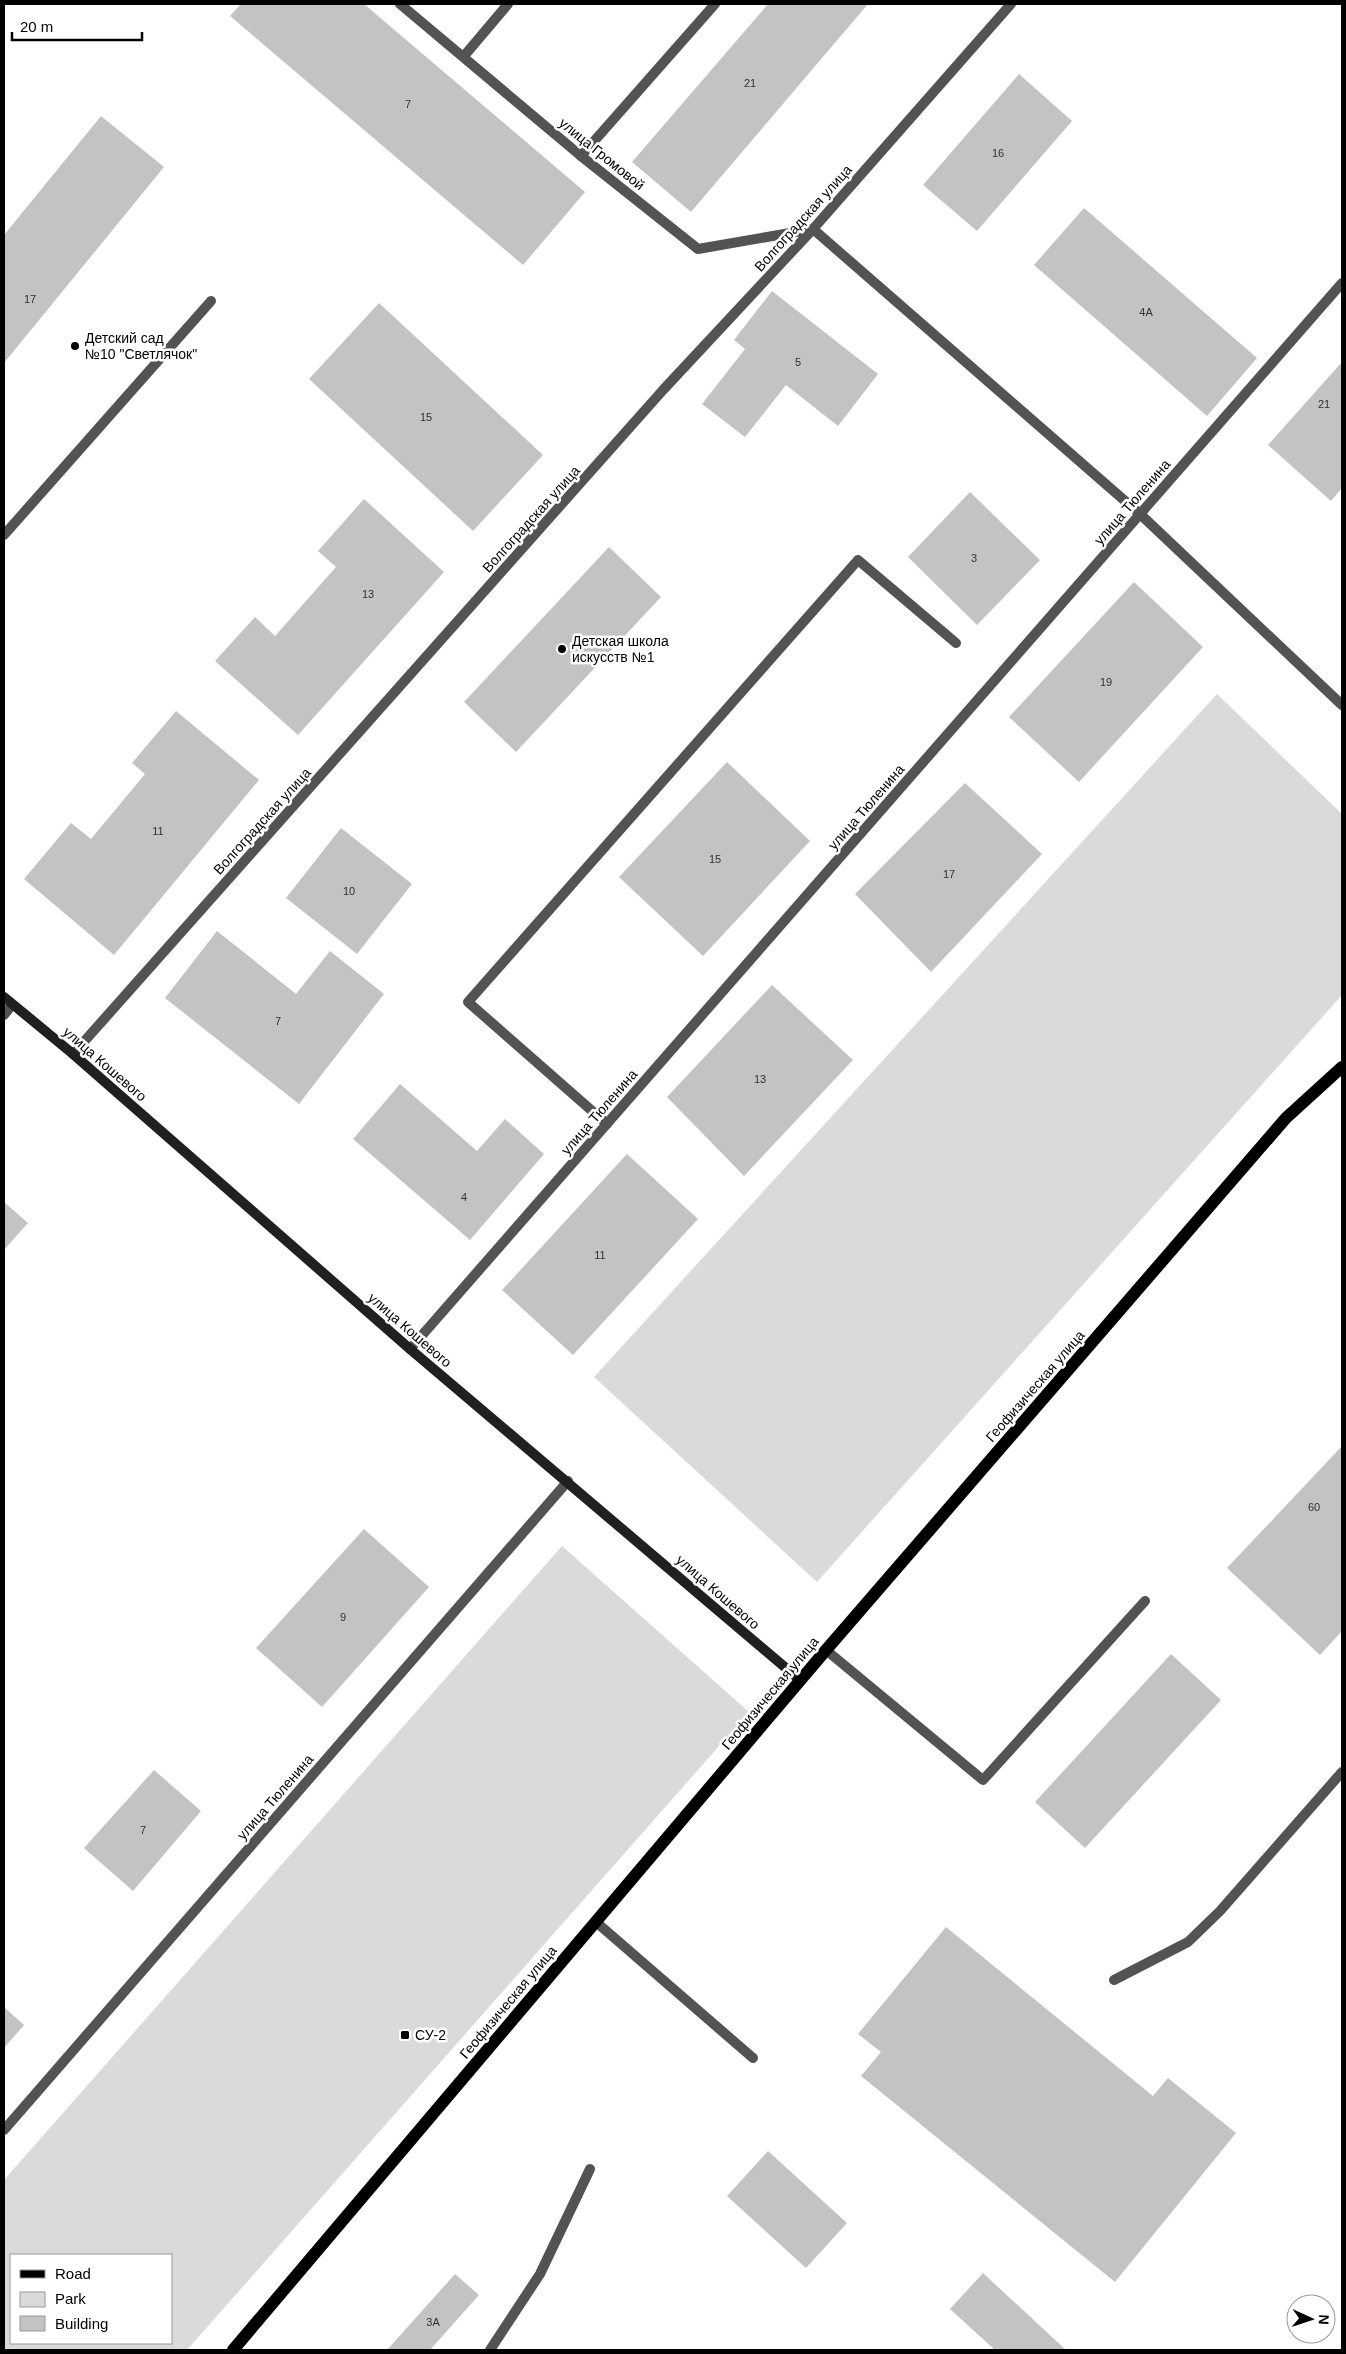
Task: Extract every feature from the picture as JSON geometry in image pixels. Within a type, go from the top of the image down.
[{"type":"main road","name":"Геофизическая улица","points":[[233,2350],[800,1680],[1286,1118],[1342,1067]]},
{"type":"street","name":"улица Громовой","points":[[400,4],[581,156],[698,249],[813,229]]},
{"type":"street","points":[[464,56],[508,4]]},
{"type":"street","points":[[581,156],[715,4]]},
{"type":"street","name":"Волгоградская улица","points":[[73,1054],[656,398],[813,229],[1011,4]]},
{"type":"street","points":[[813,229],[1140,514],[1342,705]]},
{"type":"street","name":"улица Тюленина","points":[[410,1349],[1342,283]]},
{"type":"street","points":[[4,535],[211,301]]},
{"type":"street","points":[[606,1124],[468,1002],[858,560],[956,642]]},
{"type":"street","name":"улица Кошевого","points":[[4,998],[73,1054],[410,1349],[568,1481],[800,1680]]},
{"type":"street","points":[[4,1015],[12,1005]]},
{"type":"street","name":"улица Тюленина","points":[[4,2130],[568,1481]]},
{"type":"street","points":[[826,1650],[983,1780],[1144,1601]]},
{"type":"street","points":[[1114,1980],[1188,1942],[1220,1910],[1342,1772]]},
{"type":"street","points":[[596,1922],[753,2058]]},
{"type":"street","points":[[490,2350],[540,2274],[590,2169]]},
{"type":"green space","points":[[1217,694],[1342,814],[1342,995],[817,1582],[594,1377]]},
{"type":"green space","points":[[562,1546],[749,1712],[187,2350],[4,2350],[4,2180]]},
{"type":"building","points":[[241,4],[364,4],[585,192],[523,265],[230,16]]},
{"type":"building","points":[[768,4],[868,4],[691,212],[632,162]]},
{"type":"building","points":[[1019,74],[1072,121],[977,231],[923,185]]},
{"type":"building","points":[[101,116],[164,167],[4,363],[4,235]]},
{"type":"building","points":[[1084,208],[1257,358],[1207,416],[1034,265]]},
{"type":"building","points":[[772,291],[878,374],[838,426],[786,385],[745,437],[702,404],[745,349],[734,340]]},
{"type":"building","points":[[379,303],[543,455],[473,531],[309,379]]},
{"type":"building","points":[[1342,362],[1342,488],[1331,501],[1268,445]]},
{"type":"building","points":[[970,492],[1040,560],[977,625],[908,557]]},
{"type":"building","points":[[364,499],[444,572],[298,735],[215,661],[255,617],[275,636],[336,567],[318,551]]},
{"type":"building","name":"Детская школа искусств №1","points":[[609,547],[661,597],[516,752],[464,702]]},
{"type":"building","points":[[1134,582],[1203,647],[1079,782],[1009,717]]},
{"type":"building","points":[[176,711],[259,780],[114,955],[24,879],[71,823],[91,839],[145,774],[132,763]]},
{"type":"building","points":[[727,762],[810,841],[703,956],[619,877]]},
{"type":"building","points":[[965,783],[1042,854],[931,972],[855,894]]},
{"type":"building","points":[[341,828],[412,884],[357,954],[286,898]]},
{"type":"building","points":[[217,931],[296,994],[330,951],[384,994],[299,1104],[165,998]]},
{"type":"building","points":[[772,985],[853,1060],[744,1176],[667,1097]]},
{"type":"building","points":[[400,1084],[477,1151],[505,1119],[544,1154],[470,1240],[353,1139]]},
{"type":"building","points":[[627,1154],[698,1219],[573,1355],[502,1290]]},
{"type":"building","points":[[4,1202],[28,1223],[4,1250]]},
{"type":"building","points":[[1342,1446],[1342,1631],[1320,1655],[1227,1568]]},
{"type":"building","points":[[364,1529],[429,1587],[322,1707],[256,1648]]},
{"type":"building","points":[[1171,1654],[1221,1700],[1085,1848],[1035,1802]]},
{"type":"building","points":[[154,1770],[201,1811],[133,1891],[84,1848]]},
{"type":"building","points":[[946,1927],[1153,2096],[1168,2078],[1236,2133],[1115,2282],[861,2076],[881,2052],[858,2034]]},
{"type":"building","points":[[4,2007],[24,2025],[4,2048]]},
{"type":"building","points":[[768,2151],[847,2223],[806,2268],[727,2196]]},
{"type":"building","points":[[983,2273],[1066,2350],[995,2350],[950,2309]]},
{"type":"building","points":[[455,2274],[479,2295],[430,2350],[387,2350]]},
{"type":"place","name":"Детский сад №10 \"Светлячок\"","points":[[75,346]]},
{"type":"place","name":"Детская школа искусств №1","points":[[562,649]]},
{"type":"place","name":"СУ-2","points":[[405,2035]]}]
